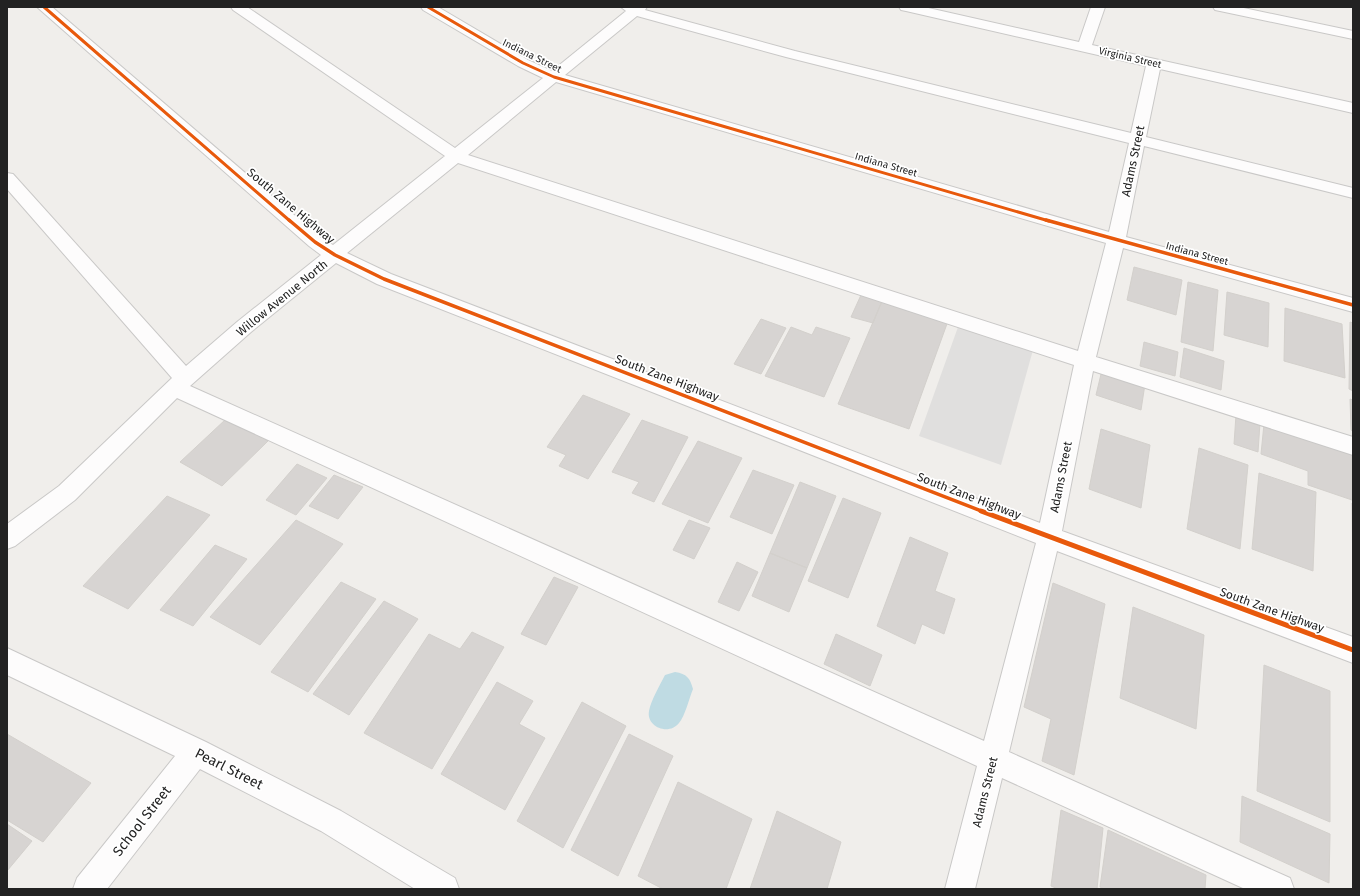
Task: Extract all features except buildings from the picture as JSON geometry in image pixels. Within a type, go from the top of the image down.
[{"type":"street","name":"South Zane Highway","points":[[44,7],[315,242],[335,255],[384,279],[1049,537],[1353,650]]},
{"type":"street","points":[[238,7],[455,156],[1084,361],[1353,446]]},
{"type":"street","name":"Indiana Street","points":[[428,7],[523,63],[554,77],[1116,240],[1353,305]]},
{"type":"street","name":"Virginia Street","points":[[906,7],[1353,108]]},
{"type":"street","points":[[1084,48],[1098,7]]},
{"type":"street","points":[[1220,7],[1353,35]]},
{"type":"street","name":"Willow Avenue North","points":[[7,537],[67,493],[179,383],[244,327],[554,77],[634,8]]},
{"type":"street","points":[[634,8],[791,54],[1353,193]]},
{"type":"street","name":"Adams Street","points":[[960,889],[1049,537],[1084,361],[1116,240],[1154,64]]},
{"type":"street","points":[[7,178],[179,383],[993,759],[1279,889]]},
{"type":"street","name":"Pearl Street","points":[[7,661],[196,752],[331,821],[444,889]]},
{"type":"street","name":"School Street","points":[[88,889],[196,752]]},
{"type":"shaded area","points":[[958,327],[1033,350],[1001,465],[919,436]]},
{"type":"water","points":[[675,672],[687,677],[691,682],[693,689],[685,712],[679,723],[670,729],[659,728],[651,721],[649,717],[650,707],[665,675]]},
{"type":"cycle path","points":[[44,7],[315,242],[335,255],[384,279],[1049,537],[1353,650]]},
{"type":"cycle path","points":[[428,7],[523,63],[554,77],[1116,240],[1353,305]]}]
